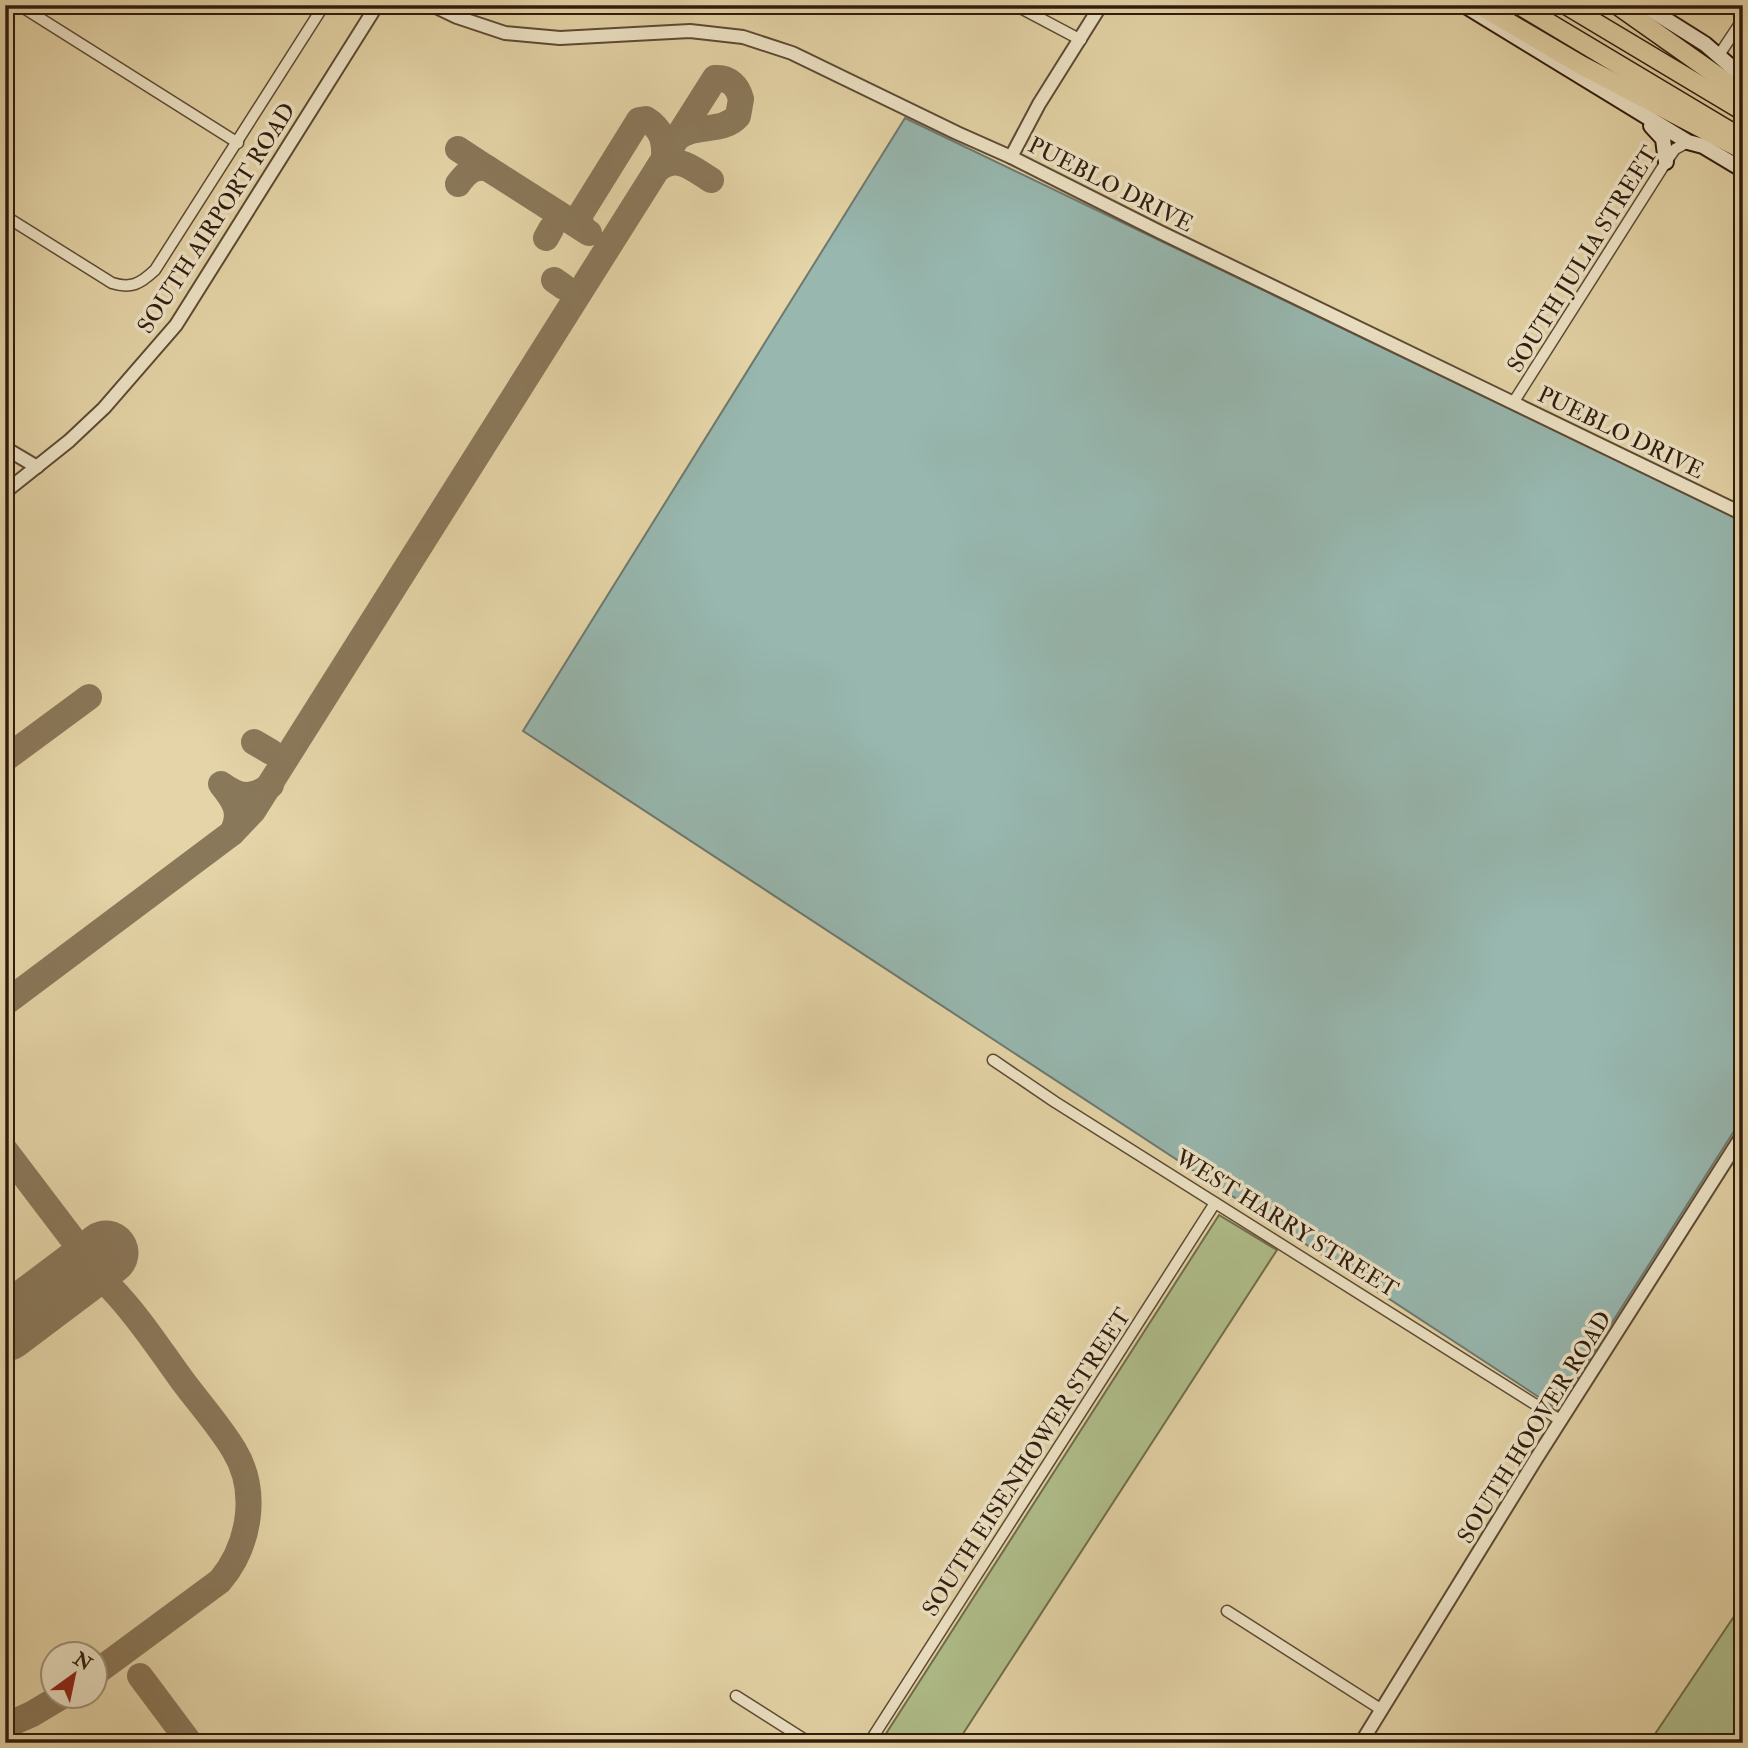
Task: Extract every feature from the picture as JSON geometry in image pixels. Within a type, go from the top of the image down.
[{"type":"highway","points":[[1479,5],[1581,65],[1743,150]]},
{"type":"highway","points":[[1518,5],[1743,139]]},
{"type":"highway","points":[[1566,5],[1743,111]]},
{"type":"highway","points":[[1618,5],[1743,94]]},
{"type":"main road","points":[[1464,5],[1688,142],[1703,146],[1743,170]]},
{"type":"main road","points":[[1643,5],[1719,55],[1739,73]]},
{"type":"main road","points":[[1620,101],[1659,133],[1665,144],[1665,162]]},
{"type":"street","points":[[19,5],[238,143]]},
{"type":"street","points":[[5,216],[112,283],[126,287],[142,282],[155,270],[324,5]]},
{"type":"street","name":"SOUTH AIRPORT ROAD","points":[[5,492],[104,408],[176,325],[377,5]]},
{"type":"street","name":"PUEBLO DRIVE","points":[[432,5],[457,17],[505,33],[560,38],[690,31],[743,37],[792,53],[1743,514]]},
{"type":"street","points":[[1015,5],[1081,40]]},
{"type":"street","points":[[1011,157],[1039,104],[1101,5]]},
{"type":"street","points":[[1719,55],[1743,19]]},
{"type":"street","points":[[1739,73],[1743,53]]},
{"type":"street","name":"SOUTH JULIA STREET","points":[[1513,403],[1665,162],[1675,149],[1688,142]]},
{"type":"street","points":[[5,448],[37,467]]},
{"type":"street","name":"WEST HARRY STREET","points":[[993,1060],[1560,1420]]},
{"type":"street","name":"SOUTH HOOVER ROAD","points":[[1361,1743],[1560,1420],[1743,1134]]},
{"type":"street","name":"SOUTH EISENHOWER STREET","points":[[869,1743],[1215,1202]]},
{"type":"street","points":[[1227,1611],[1382,1710]]},
{"type":"street","points":[[736,1696],[810,1743]]},
{"type":"green space","points":[[1219,1215],[1277,1250],[957,1743],[880,1743]]},
{"type":"green space","points":[[1743,1603],[1743,1743],[1649,1743]]},
{"type":"water","points":[[905,118],[1743,521],[1743,1117],[1557,1409],[523,731]]},
{"type":"taxiway","points":[[5,1003],[232,833],[253,811],[677,138],[684,133],[724,125],[738,116],[741,99],[735,86],[725,79],[715,78],[677,138]]},
{"type":"taxiway","points":[[584,229],[580,223],[580,215],[639,120],[646,119],[659,131],[663,141],[664,159]]},
{"type":"taxiway","points":[[458,149],[487,168],[470,171],[458,184]]},
{"type":"taxiway","points":[[658,169],[672,163],[685,164],[711,180]]},
{"type":"taxiway","points":[[487,168],[589,233]]},
{"type":"taxiway","points":[[546,238],[551,229]]},
{"type":"taxiway","points":[[554,280],[564,287]]},
{"type":"taxiway","points":[[5,759],[89,697]]},
{"type":"taxiway","points":[[254,742],[271,752]]},
{"type":"taxiway","points":[[232,833],[237,812],[230,795],[221,784],[245,795],[257,793],[271,785]]},
{"type":"taxiway","points":[[5,1150],[71,1237]]},
{"type":"taxiway","points":[[108,1664],[220,1581],[238,1551],[248,1517],[247,1483],[234,1450],[140,1322],[113,1290]]},
{"type":"taxiway","points":[[140,1676],[190,1743]]},
{"type":"taxiway","points":[[5,1726],[39,1710]]},
{"type":"runway","points":[[5,1329],[106,1253]]}]
